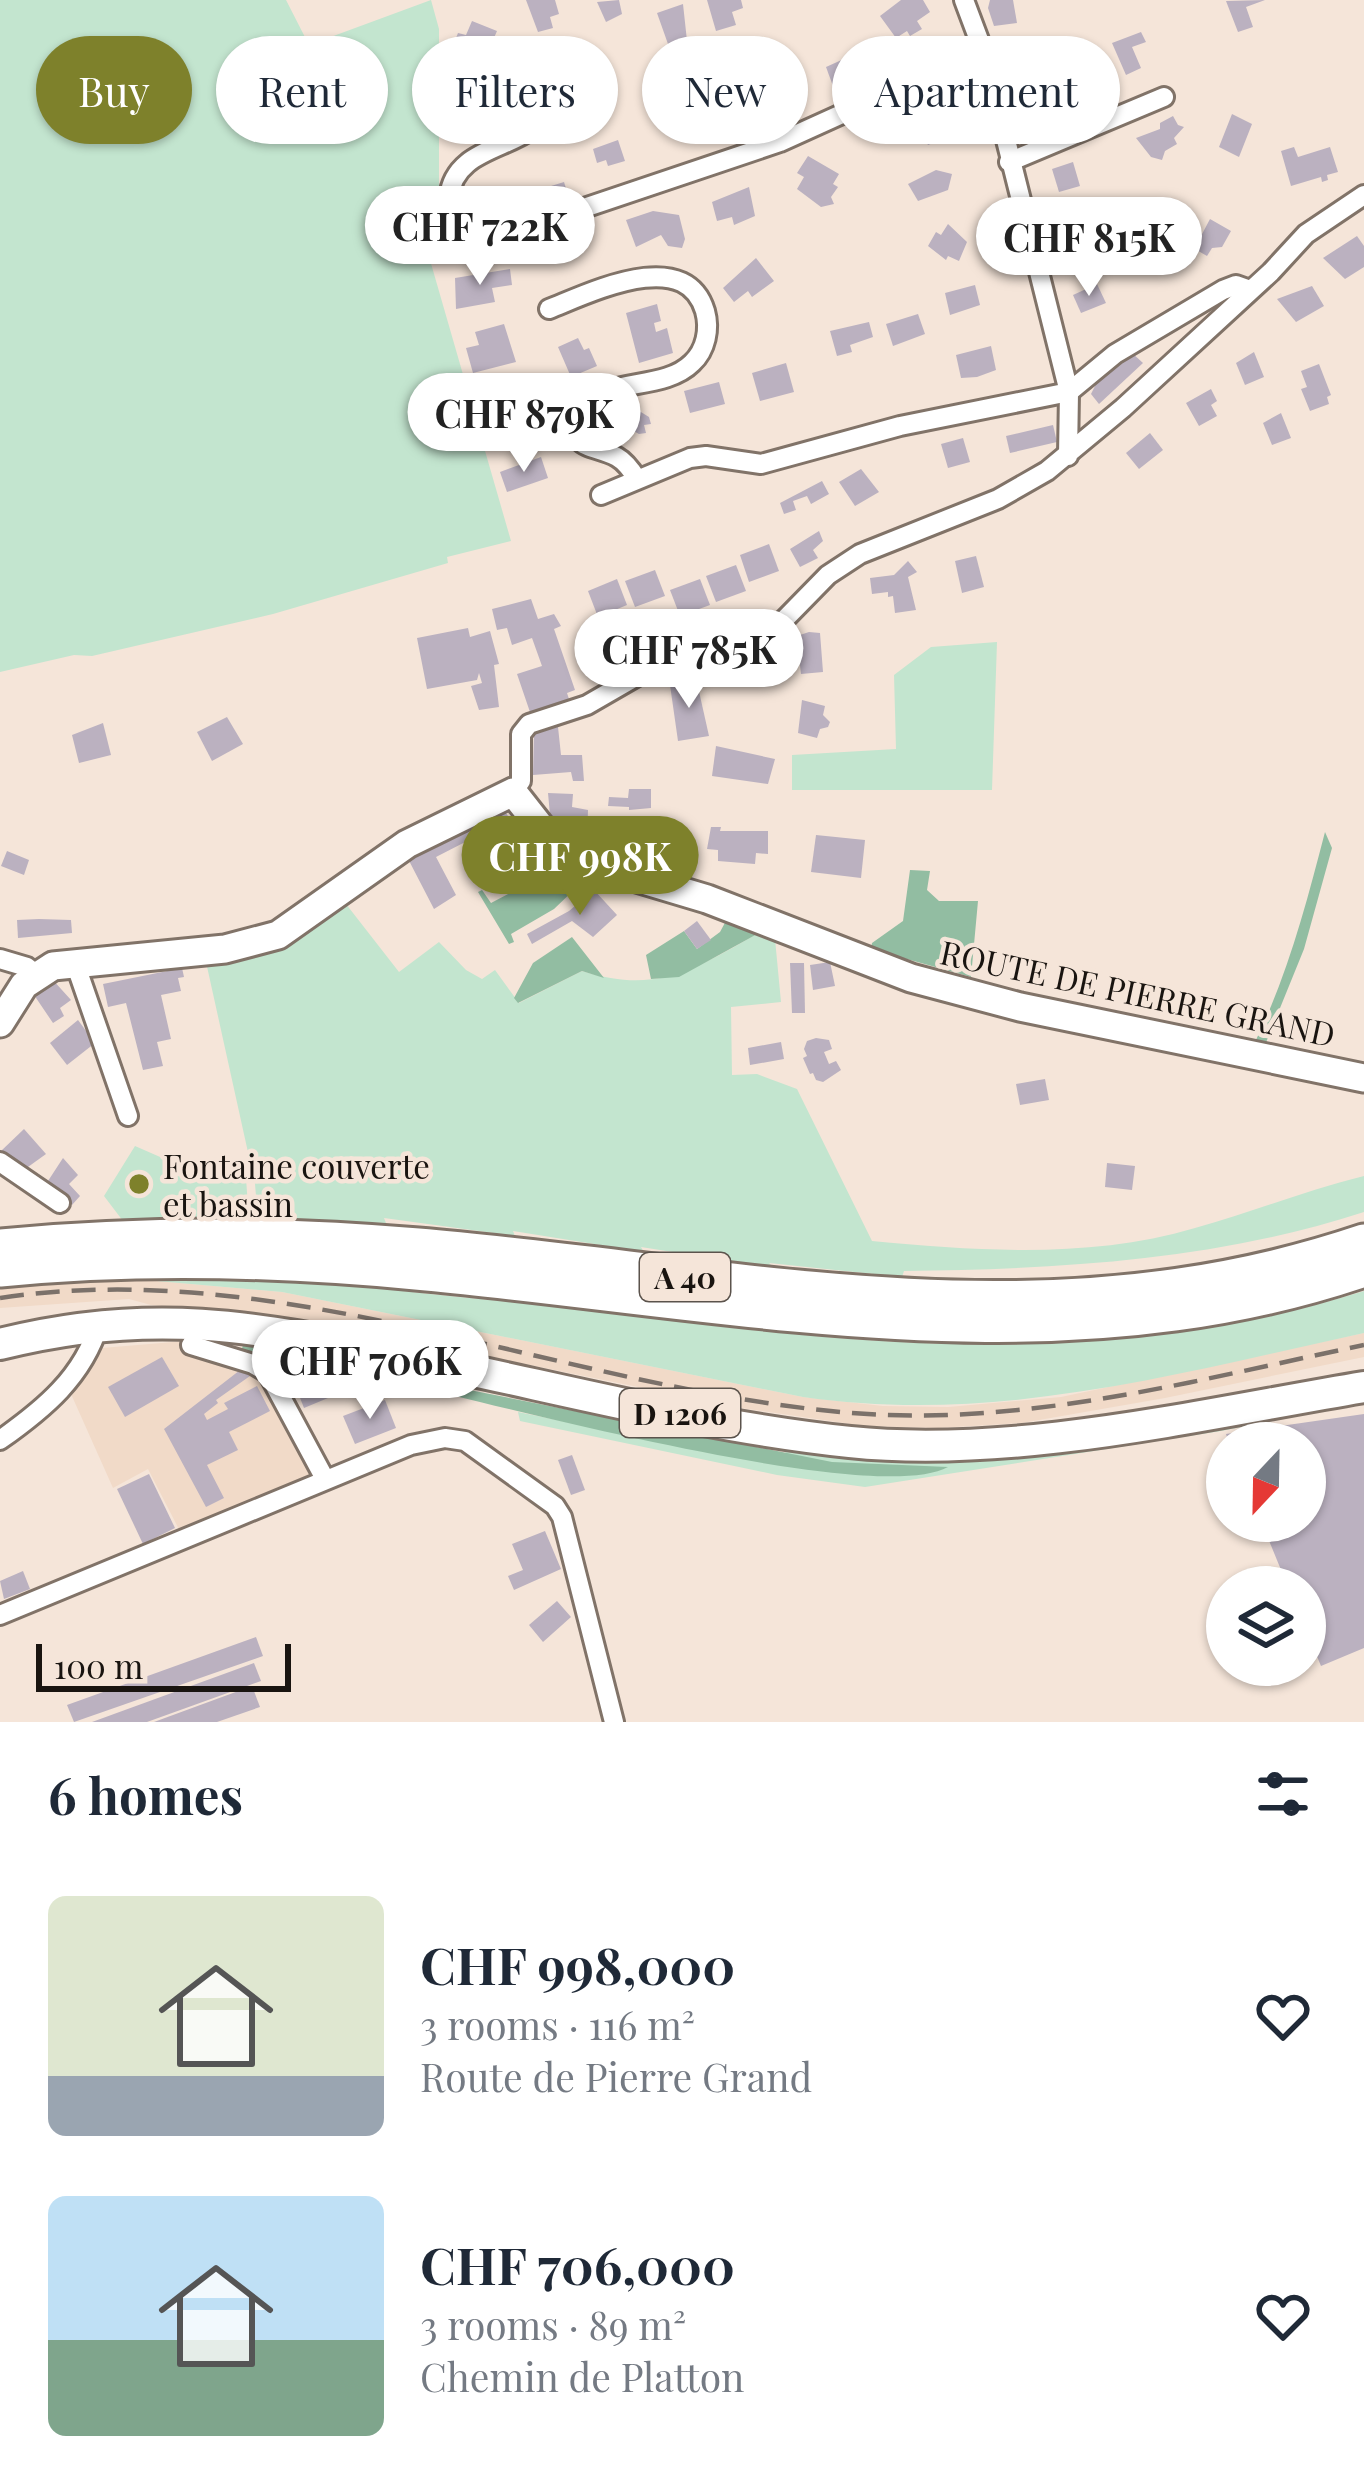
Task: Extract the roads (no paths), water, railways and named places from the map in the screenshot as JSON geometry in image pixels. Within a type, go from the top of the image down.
[{"type":"highway","name":"A 40","points":[[0,1246],[184,1236],[330,1239],[809,1290],[992,1300],[1085,1297],[1205,1283],[1364,1241]]},
{"type":"highway","name":"A 40","points":[[0,1270],[161,1260],[286,1262],[816,1318],[994,1328],[1089,1325],[1187,1313],[1279,1295],[1364,1270]]},
{"type":"main road","name":"D 1206","points":[[0,1345],[99,1324],[196,1321],[766,1429],[881,1444],[1023,1441],[1364,1388]]},
{"type":"street","points":[[964,0],[978,36]]},
{"type":"street","points":[[1009,162],[1164,97]]},
{"type":"street","points":[[501,144],[475,157],[452,185],[451,218],[460,233],[472,240],[495,238],[768,146],[832,118]]},
{"type":"street","points":[[1005,144],[1069,392],[1068,456]]},
{"type":"street","points":[[0,1023],[13,999],[53,966],[225,949],[269,939],[302,921],[407,844],[513,792],[520,781],[521,734],[526,727],[587,705],[658,664],[757,640],[849,560],[998,499],[1068,456],[1306,234],[1364,195]]},
{"type":"street","points":[[549,309],[653,276],[684,284],[703,306],[707,335],[691,364],[667,376],[591,397],[575,412],[580,441],[592,451],[616,456],[638,479]]},
{"type":"street","points":[[601,495],[697,457],[761,464],[900,426],[1069,392],[1114,354],[1223,290],[1236,285],[1250,290]]},
{"type":"street","name":"ROUTE DE PIERRE GRAND","points":[[513,792],[541,830],[620,873],[707,899],[911,978],[1020,1007],[1364,1078]]},
{"type":"street","points":[[0,959],[37,975]]},
{"type":"street","points":[[75,963],[128,1116]]},
{"type":"street","points":[[0,1162],[60,1203]]},
{"type":"street","points":[[0,1440],[72,1379],[99,1324]]},
{"type":"street","points":[[190,1345],[268,1372],[326,1479]]},
{"type":"street","points":[[0,1615],[423,1441],[456,1439],[509,1470],[562,1517],[614,1722]]},
{"type":"railway","points":[[0,1298],[108,1290],[215,1295],[321,1309],[745,1400],[917,1416],[1046,1407],[1110,1397],[1364,1345]]},
{"type":"place","name":"Fontaine couverte et bassin","points":[[139,1184]]}]
